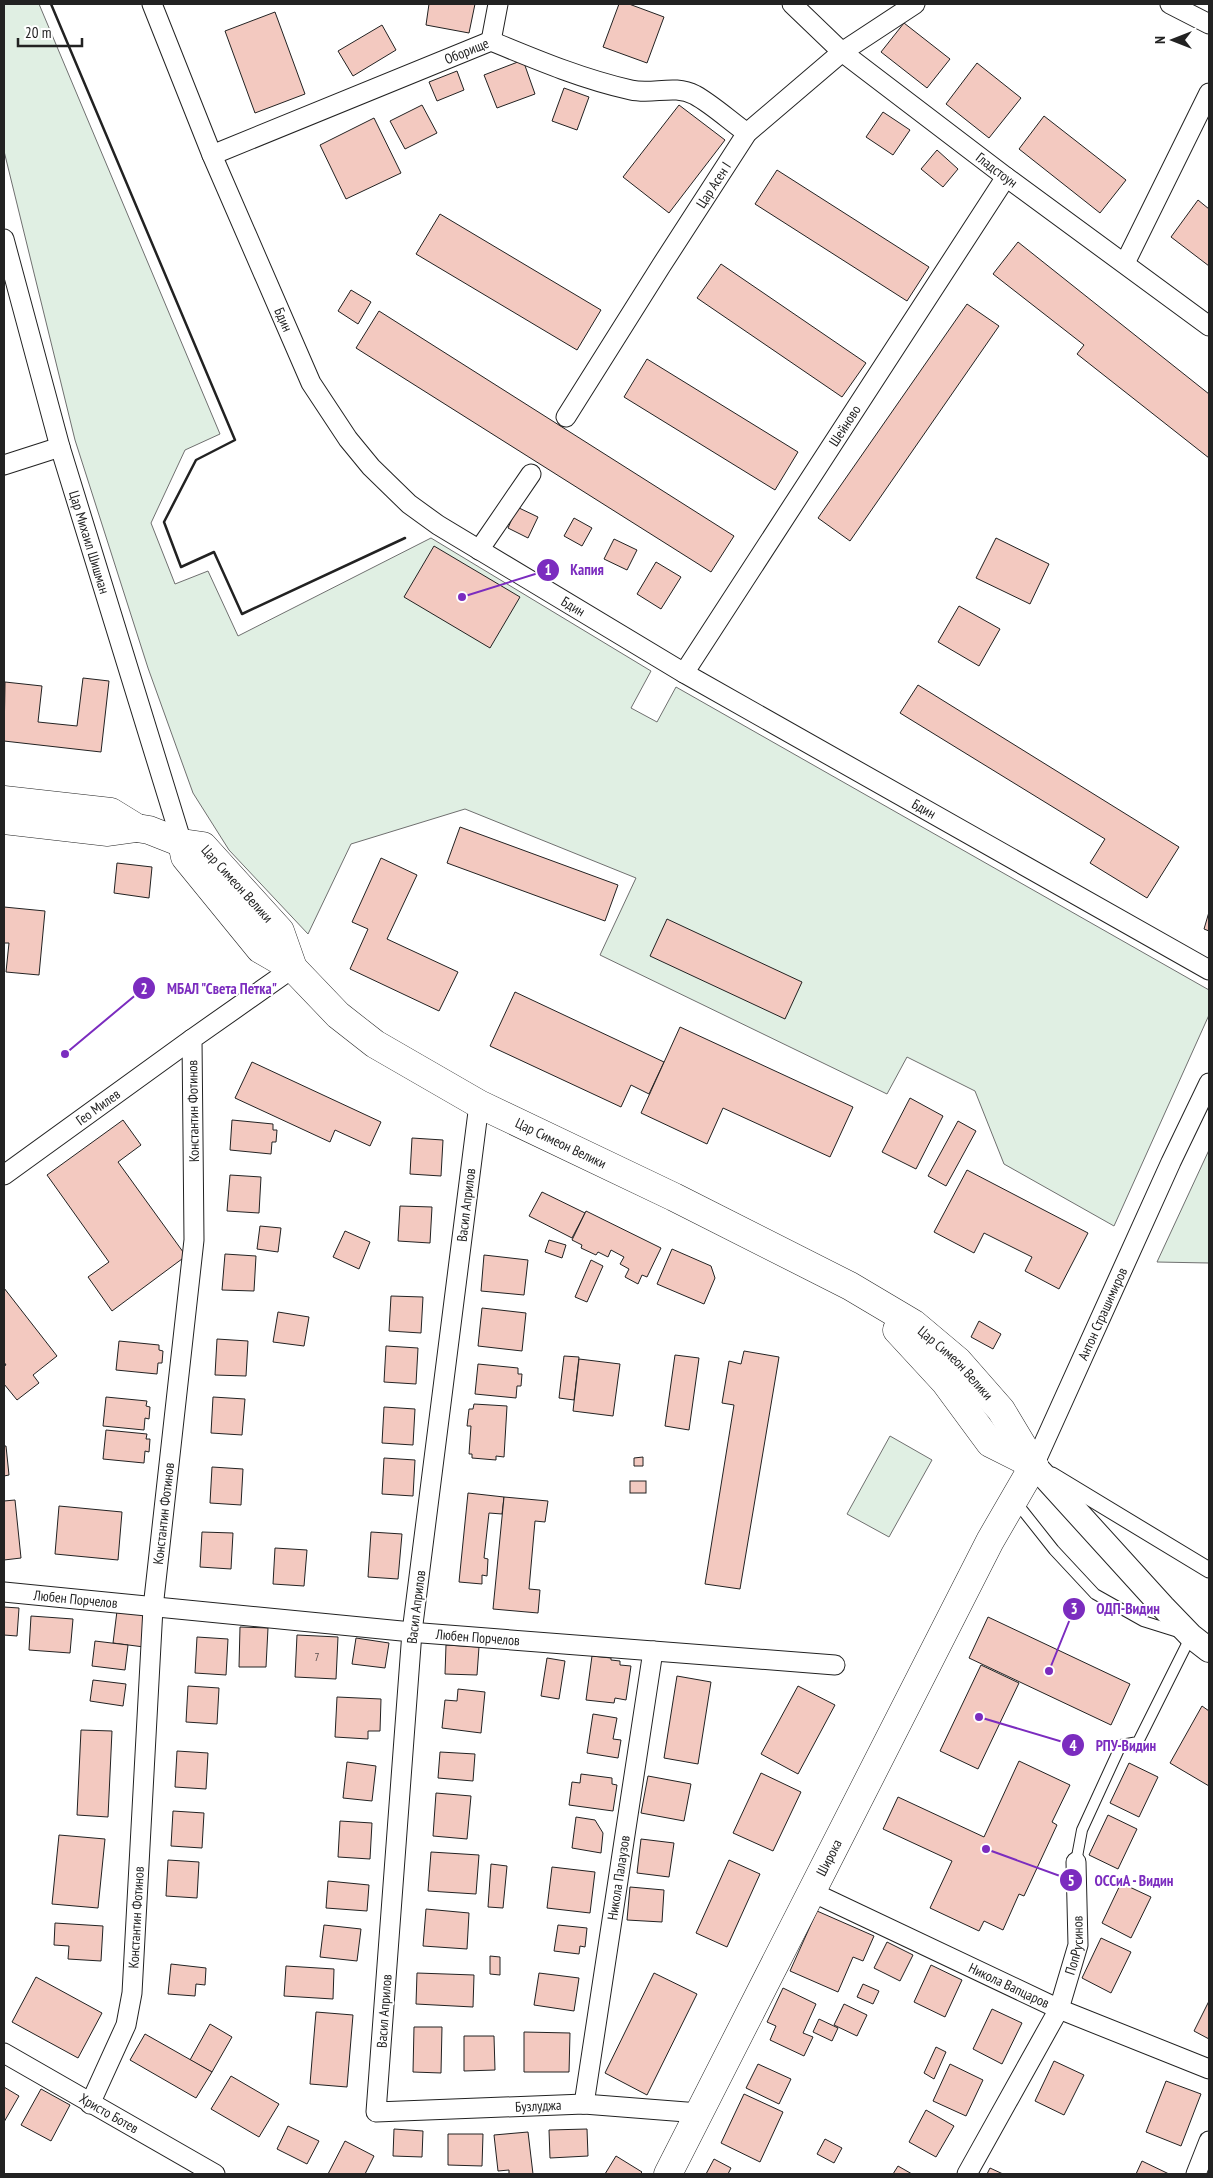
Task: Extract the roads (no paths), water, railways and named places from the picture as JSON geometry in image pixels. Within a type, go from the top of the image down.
[{"type":"main road","name":"Цар Симеон Велики","points":[[4,800],[111,812],[137,828]]},
{"type":"main road","name":"Цар Симеон Велики","points":[[4,820],[108,832],[137,828],[149,830],[182,843],[185,857],[260,948],[293,968],[338,1015],[375,1044],[479,1104],[674,1197],[850,1286],[914,1324],[958,1361],[1001,1410],[1034,1465]]},
{"type":"main road","name":"Антон Страшимиров","points":[[990,1541],[1034,1465]]},
{"type":"main road","name":"Широка","points":[[668,2174],[990,1541]]},
{"type":"street","name":"Бдин","points":[[152,4],[212,155],[310,383],[348,438],[372,467],[409,504],[438,525],[684,674],[1209,970]]},
{"type":"street","points":[[491,41],[498,4]]},
{"type":"street","name":"Гладстоун","points":[[792,4],[842,52],[1006,177],[1209,326]]},
{"type":"street","name":"Цар Асен I","points":[[566,417],[660,266],[748,133],[842,52],[915,4]]},
{"type":"street","points":[[1170,4],[1209,24]]},
{"type":"street","name":"Оборище","points":[[212,155],[491,41],[559,69],[610,85],[653,92],[674,89],[694,95],[748,133]]},
{"type":"street","points":[[1124,263],[1209,93]]},
{"type":"street","name":"Шейново","points":[[684,674],[1006,177]]},
{"type":"street","name":"Цар Михаил Шишман","points":[[4,239],[60,447],[182,843]]},
{"type":"street","points":[[4,465],[60,447]]},
{"type":"street","points":[[479,550],[531,474]]},
{"type":"street","points":[[192,1039],[293,968]]},
{"type":"street","name":"Гео Милев","points":[[4,1175],[192,1039]]},
{"type":"street","name":"Константин Фотинов","points":[[90,2104],[126,2025],[132,1993],[153,1608],[194,1240],[192,1039]]},
{"type":"street","name":"Антон Страшимиров","points":[[1034,1465],[1171,1162],[1209,1083]]},
{"type":"street","name":"Васил Априлов","points":[[376,2112],[417,1632],[479,1104]]},
{"type":"street","points":[[1034,1465],[1209,1570]]},
{"type":"street","name":"Цар Симеон Велики","points":[[1034,1465],[1200,1643]]},
{"type":"street","name":"Любен Порчелов","points":[[4,1592],[153,1608],[417,1632],[835,1665]]},
{"type":"street","name":"Никола Палаузов","points":[[584,2104],[653,1652]]},
{"type":"street","name":"ПопРусинов","points":[[967,2174],[1059,2009],[1078,1945],[1076,1862]]},
{"type":"street","name":"Никола Вапцаров","points":[[812,1892],[1059,2009],[1209,2069]]},
{"type":"street","name":"Христо Ботев","points":[[4,2053],[215,2174]]},
{"type":"street","name":"Бузлуджа","points":[[376,2112],[584,2104],[699,2112]]},
{"type":"street","points":[[1196,2174],[1209,2141]]},
{"type":"lane","points":[[1014,1500],[1054,1550],[1095,1594],[1143,1621],[1200,1643]]},
{"type":"lane","name":"ПопРусинов","points":[[1076,1862],[1082,1830],[1121,1745],[1138,1742],[1200,1643]]},
{"type":"place","name":"Капия","points":[[462,597]]},
{"type":"place","name":"МБАЛ \"Света Петка\"","points":[[65,1054]]},
{"type":"place","name":"ОДП-Видин","points":[[1049,1671]]},
{"type":"place","name":"РПУ-Видин","points":[[979,1717]]},
{"type":"place","name":"ОССиА - Видин","points":[[986,1849]]}]
